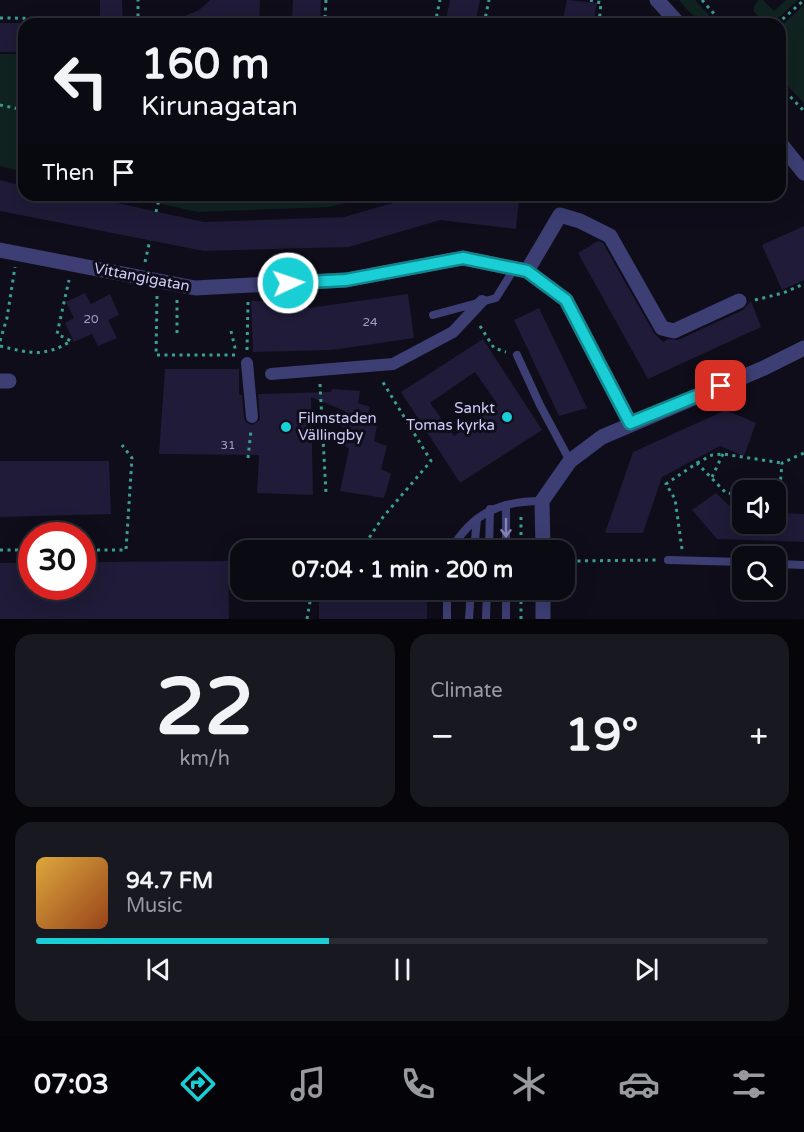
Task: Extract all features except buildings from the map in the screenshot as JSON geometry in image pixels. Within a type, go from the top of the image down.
[{"type":"street","points":[[657,0],[674,18]]},
{"type":"street","points":[[786,150],[804,173]]},
{"type":"street","points":[[521,270],[560,215],[580,221],[610,236],[662,328],[674,331],[739,301]]},
{"type":"street","name":"Vittangigatan","points":[[0,250],[195,288],[346,280],[463,258],[521,270],[566,300],[630,423]]},
{"type":"street","points":[[271,374],[393,364],[453,332],[482,301]]},
{"type":"street","points":[[543,540],[542,501],[570,460],[602,437],[630,423],[764,368],[804,348]]},
{"type":"street","points":[[247,363],[252,417]]},
{"type":"street","points":[[543,600],[543,619]]},
{"type":"lane","points":[[433,315],[496,298],[521,270]]},
{"type":"lane","points":[[517,355],[540,405],[570,460]]},
{"type":"lane","points":[[457,540],[461,533],[490,510],[521,501],[542,501]]},
{"type":"lane","points":[[506,505],[506,540]]},
{"type":"lane","points":[[489,540],[490,510]]},
{"type":"lane","points":[[475,540],[477,519]]},
{"type":"lane","points":[[668,560],[732,562]]},
{"type":"lane","points":[[786,564],[804,565]]},
{"type":"lane","points":[[447,600],[447,619]]},
{"type":"lane","points":[[469,619],[470,600]]},
{"type":"lane","points":[[486,619],[487,600]]},
{"type":"lane","points":[[506,600],[506,619]]},
{"type":"path","points":[[138,0],[138,18]]},
{"type":"path","points":[[325,18],[326,0]]},
{"type":"path","points":[[436,18],[440,0]]},
{"type":"path","points":[[485,18],[489,0]]},
{"type":"path","points":[[590,0],[602,1],[600,18]]},
{"type":"path","points":[[702,0],[718,18]]},
{"type":"path","points":[[784,18],[804,0]]},
{"type":"path","points":[[0,18],[18,18]]},
{"type":"path","points":[[786,92],[804,111]]},
{"type":"path","points":[[0,105],[18,109]]},
{"type":"path","points":[[156,212],[159,201]]},
{"type":"path","points":[[142,278],[150,240]]},
{"type":"path","points":[[17,254],[7,318],[0,344],[34,354],[54,351],[71,341],[57,334],[73,264]]},
{"type":"path","points":[[739,301],[760,300],[804,284]]},
{"type":"path","points":[[246,337],[249,285]]},
{"type":"path","points":[[166,297],[157,296],[156,356],[236,355],[231,331]]},
{"type":"path","points":[[177,299],[177,334]]},
{"type":"path","points":[[478,324],[494,348]]},
{"type":"path","points":[[320,371],[326,493]]},
{"type":"path","points":[[368,540],[383,517],[431,461],[385,386]]},
{"type":"path","points":[[248,458],[252,417]]},
{"type":"path","points":[[96,550],[126,550],[132,458],[122,445]]},
{"type":"path","points":[[683,560],[675,500],[666,484],[712,455],[723,454],[782,463],[804,453]]},
{"type":"path","points":[[712,478],[723,454]]},
{"type":"path","points":[[781,480],[782,463]]},
{"type":"path","points":[[697,464],[726,493],[732,494]]},
{"type":"path","points":[[521,501],[521,540]]},
{"type":"path","points":[[0,550],[18,550]]},
{"type":"path","points":[[575,561],[668,560]]},
{"type":"path","points":[[307,619],[310,600]]},
{"type":"path","points":[[521,600],[521,619]]},
{"type":"green space","points":[[679,0],[695,0],[712,18],[697,18]]},
{"type":"green space","points":[[759,0],[763,0],[774,11],[786,0],[798,0],[778,18],[760,18],[754,12],[754,6]]},
{"type":"green space","points":[[804,5],[804,103],[786,84],[786,22]]},
{"type":"green space","points":[[0,54],[18,54],[18,170],[0,166]]},
{"type":"green space","points":[[147,201],[354,201],[329,207],[198,212]]},
{"type":"place","name":"Sankt Tomas kyrka","points":[[507,417]]},
{"type":"place","name":"Filmstaden Vällingby","points":[[286,427]]},
{"type":"route","points":[[288,283],[346,280],[463,258],[527,271],[566,300],[630,423],[721,386]]}]
